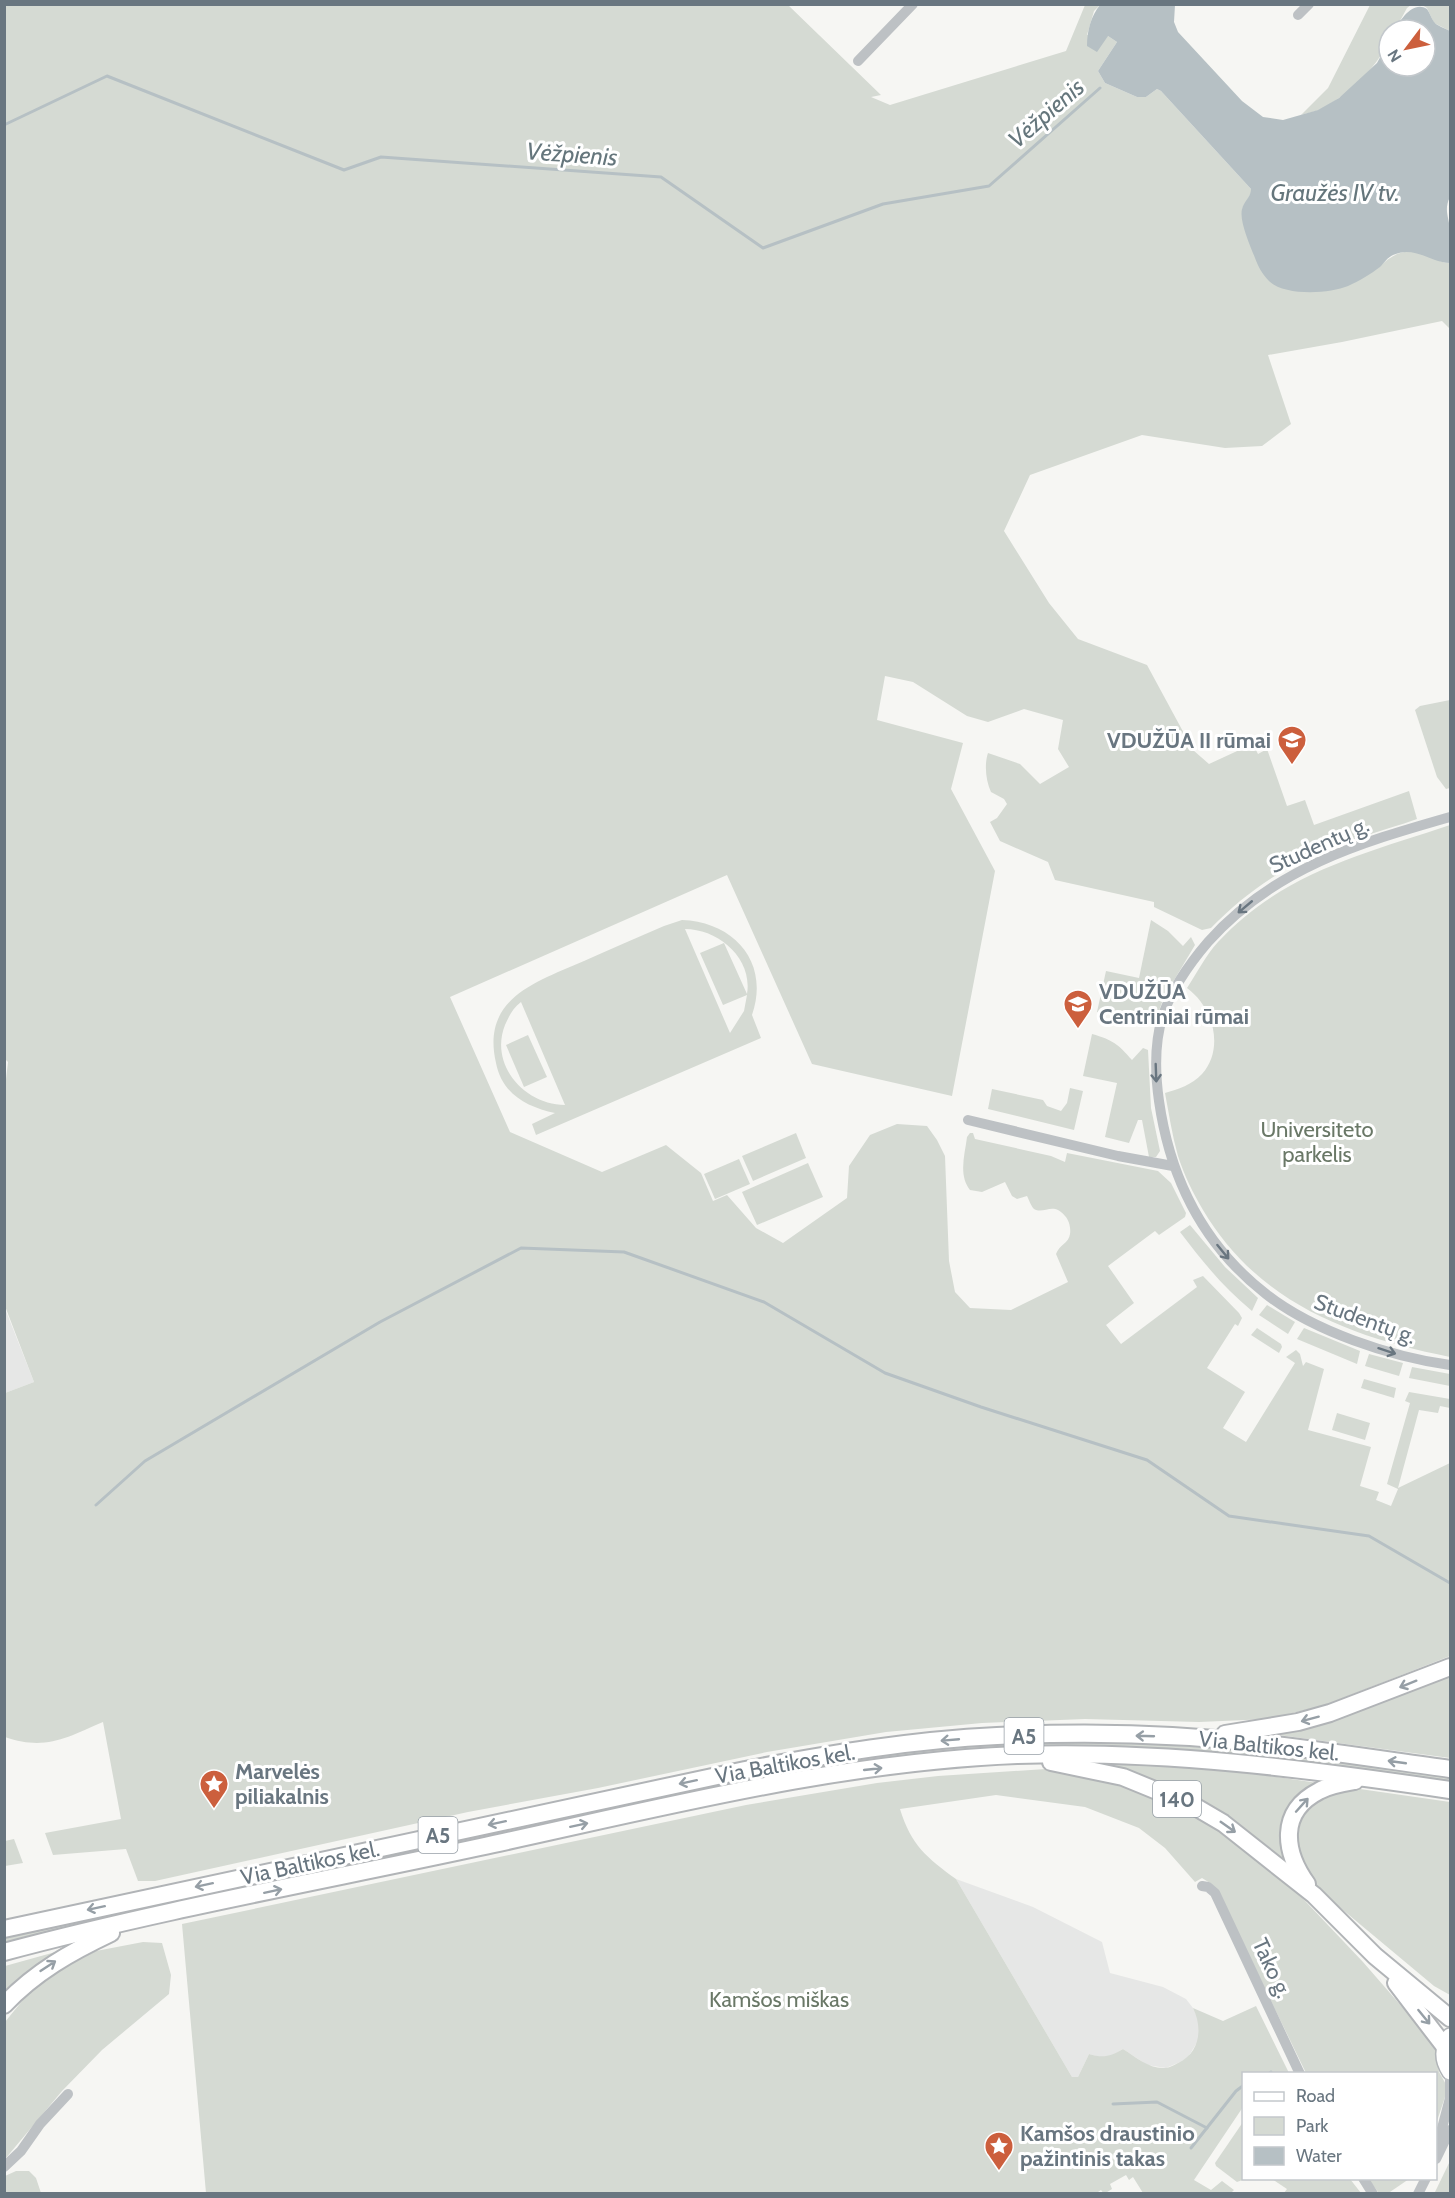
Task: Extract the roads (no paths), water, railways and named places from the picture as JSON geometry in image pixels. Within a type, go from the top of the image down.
[{"type":"highway","points":[[1204,1738],[1298,1722],[1330,1713],[1450,1667]]},
{"type":"highway","name":"Via Baltikos kel.","points":[[61,1916],[745,1770],[863,1749],[998,1736],[1092,1734],[1204,1738],[1274,1744],[1450,1769]]},
{"type":"highway","name":"Via Baltikos kel.","points":[[133,1921],[745,1790],[848,1772],[1015,1755],[1134,1755],[1204,1759],[1266,1764],[1450,1790]]},
{"type":"highway","name":"140","points":[[1015,1755],[1123,1777],[1194,1806],[1223,1823],[1314,1895],[1375,1956],[1431,2026],[1448,2041]]},
{"type":"highway","points":[[1314,1895],[1299,1873],[1291,1855],[1289,1834],[1294,1814],[1304,1800],[1320,1790],[1369,1778]]},
{"type":"highway","points":[[4,1919],[61,1916]]},
{"type":"highway","name":"A5","points":[[4,1929],[61,1916]]},
{"type":"highway","points":[[4,2005],[50,1965],[133,1921]]},
{"type":"highway","name":"A5","points":[[4,1952],[133,1921]]},
{"type":"highway","points":[[1375,1956],[1450,2018]]},
{"type":"main road","name":"140","points":[[1448,2041],[1444,2060],[1450,2072]]},
{"type":"street","points":[[858,61],[913,4]]},
{"type":"street","points":[[1298,15],[1309,4]]},
{"type":"street","name":"Studentų g.","points":[[1450,817],[1365,844],[1296,872],[1269,888],[1242,909],[1208,942],[1172,994],[1164,1015],[1156,1060],[1163,1130],[1173,1166],[1183,1190],[1210,1236],[1235,1267],[1268,1296],[1304,1319],[1347,1337],[1410,1358],[1450,1365]]},
{"type":"street","points":[[968,1120],[1118,1156],[1173,1166]]},
{"type":"street","name":"Tako g.","points":[[1202,1886],[1208,1887],[1215,1893],[1300,2072]]},
{"type":"street","points":[[1437,2147],[1450,2098],[1450,2072]]},
{"type":"street","points":[[4,2167],[21,2151],[40,2124],[68,2094]]},
{"type":"street","points":[[1437,2158],[1450,2130]]},
{"type":"street","points":[[1364,2180],[1373,2193]]},
{"type":"water","name":"Graužės IV tv.","points":[[1100,5],[1175,5],[1174,22],[1178,32],[1242,101],[1263,117],[1283,120],[1318,110],[1339,98],[1377,63],[1377,78],[1437,78],[1437,24],[1450,31],[1450,197],[1447,211],[1451,240],[1450,263],[1416,253],[1401,252],[1391,256],[1365,277],[1340,289],[1307,292],[1276,286],[1262,273],[1257,264],[1242,220],[1242,209],[1251,189],[1161,91],[1157,89],[1146,97],[1137,97],[1105,83],[1098,71],[1117,42],[1108,36],[1097,52],[1087,46],[1094,14]]},
{"type":"water","name":"Graužės IV tv.","points":[[1417,7],[1427,9],[1432,18],[1403,18]]},
{"type":"waterway","name":"Vėžpienis","points":[[4,125],[107,76],[344,170],[381,157],[661,177],[763,248],[883,204],[989,186],[1100,88]]},
{"type":"waterway","points":[[96,1505],[145,1461],[380,1322],[521,1248],[624,1252],[764,1302],[885,1373],[981,1407],[1147,1460],[1229,1516],[1369,1536],[1450,1583]]},
{"type":"waterway","points":[[1191,2148],[1242,2086]]},
{"type":"waterway","points":[[1113,2104],[1157,2102],[1207,2128]]},
{"type":"place","name":"VDUŽŪA II rūmai","points":[[1292,766]]},
{"type":"place","name":"VDUŽŪA Centriniai rūmai","points":[[1078,1030]]},
{"type":"place","name":"Marvelės piliakalnis","points":[[214,1810]]},
{"type":"place","name":"Kamšos draustinio pažintinis takas","points":[[999,2172]]},
{"type":"park label","name":"Universiteto parkelis","points":[[1317,1142]]},
{"type":"park label","name":"Kamšos miškas","points":[[779,1999]]}]
